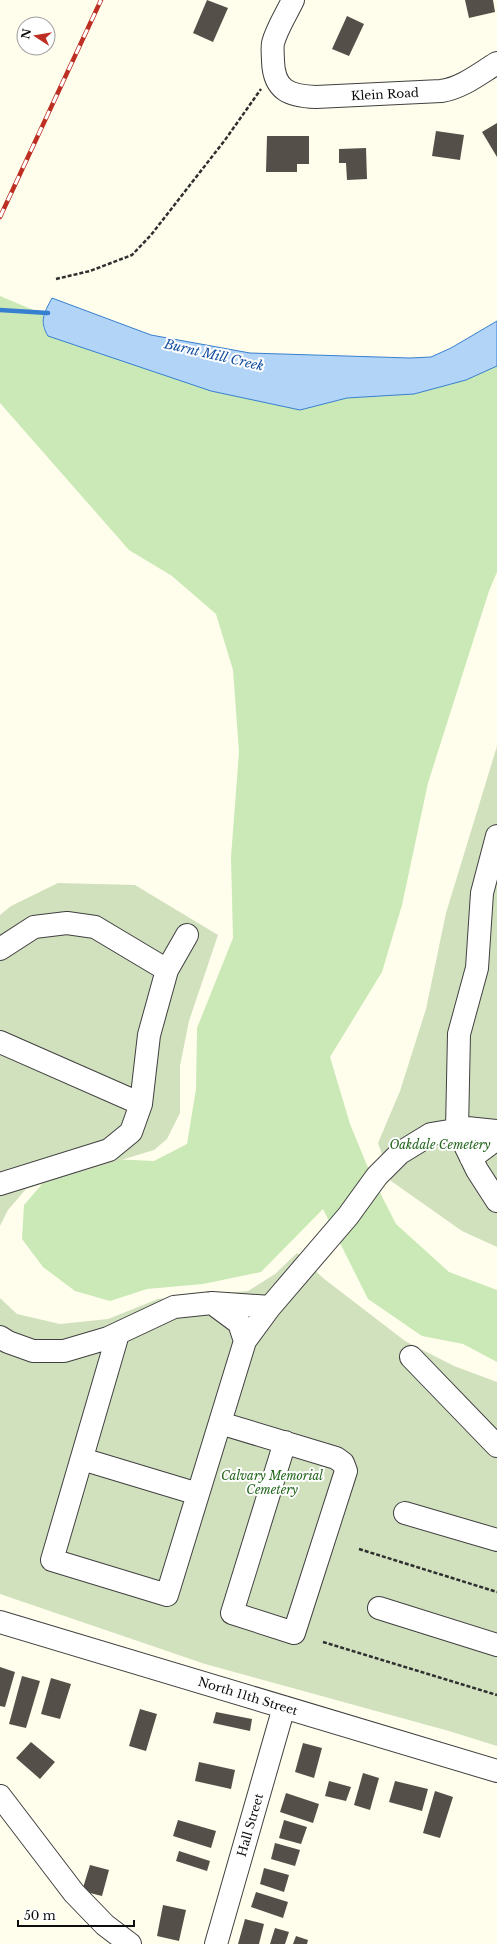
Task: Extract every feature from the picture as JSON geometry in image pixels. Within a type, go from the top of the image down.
[{"type":"street","points":[[274,76],[273,43],[293,0]]},
{"type":"street","name":"Klein Road","points":[[274,76],[280,85],[289,93],[301,96],[440,91],[451,90],[497,63]]},
{"type":"street","points":[[495,1196],[471,1158],[457,1129],[460,1034],[477,968],[482,893],[497,836]]},
{"type":"street","points":[[0,949],[34,927],[67,923],[95,926],[167,970]]},
{"type":"street","points":[[0,1184],[109,1150],[131,1132],[141,1104],[149,1035],[167,970],[187,935]]},
{"type":"street","points":[[0,1042],[141,1104]]},
{"type":"street","points":[[118,1334],[52,1560],[167,1595],[245,1341],[270,1307],[348,1216],[368,1186],[400,1153],[431,1134],[467,1128],[497,1131]]},
{"type":"street","points":[[471,1158],[497,1139]]},
{"type":"street","points":[[0,1337],[8,1342],[33,1351],[64,1352],[118,1334],[174,1307],[212,1303],[270,1307]]},
{"type":"street","points":[[212,1303],[239,1324],[245,1341]]},
{"type":"street","points":[[411,1357],[497,1446]]},
{"type":"street","points":[[220,1423],[285,1442],[336,1458],[343,1463],[346,1471],[294,1633],[232,1613],[285,1442]]},
{"type":"street","points":[[82,1460],[198,1494]]},
{"type":"street","points":[[405,1513],[497,1540]]},
{"type":"street","points":[[379,1608],[497,1645]]},
{"type":"street","name":"North 11th Street","points":[[0,1622],[497,1770]]},
{"type":"street","name":"Hall Street","points":[[216,1944],[284,1707]]},
{"type":"street","points":[[0,1796],[74,1893],[105,1925],[130,1944]]},
{"type":"path","points":[[56,279],[90,271],[132,254],[151,236],[225,140],[256,94],[274,76]]},
{"type":"path","points":[[359,1549],[497,1592]]},
{"type":"path","points":[[323,1642],[497,1695]]},
{"type":"green space","points":[[0,296],[43,314],[43,328],[300,410],[347,398],[414,394],[466,380],[497,366],[497,572],[489,591],[428,783],[402,905],[382,972],[330,1057],[350,1124],[371,1175],[396,1224],[449,1272],[497,1290],[497,1362],[463,1344],[422,1336],[368,1299],[323,1209],[261,1272],[203,1284],[147,1289],[110,1301],[75,1291],[43,1267],[22,1239],[24,1205],[43,1183],[89,1158],[154,1161],[187,1144],[196,1089],[197,1028],[233,938],[231,857],[239,752],[233,670],[216,614],[172,576],[129,550],[0,403]]},
{"type":"green space","name":"Oakdale Cemetery","points":[[497,746],[497,1247],[462,1231],[391,1181],[378,1143],[400,1091],[426,1009],[446,913]]},
{"type":"green space","points":[[58,883],[135,885],[218,935],[189,1021],[180,1066],[180,1113],[167,1139],[154,1150],[26,1189],[8,1210],[0,1226],[0,915],[11,906]]},
{"type":"green space","name":"Calvary Memorial Cemetery","points":[[297,1253],[323,1278],[405,1341],[454,1366],[497,1382],[497,1746],[449,1731],[205,1664],[0,1594],[0,1298],[17,1314],[60,1324],[108,1319],[158,1299],[248,1291],[275,1274]]},
{"type":"water","points":[[52,298],[151,335],[250,353],[410,358],[431,357],[451,348],[497,321],[497,366],[466,380],[414,394],[347,398],[300,410],[211,391],[48,336],[45,331],[43,321]]},
{"type":"building","points":[[207,0],[228,8],[213,42],[193,33]]},
{"type":"building","points":[[465,0],[493,0],[495,12],[469,18]]},
{"type":"building","points":[[347,16],[364,24],[349,56],[332,49]]},
{"type":"building","points":[[497,123],[497,157],[482,132]]},
{"type":"building","points":[[436,131],[464,135],[460,160],[432,156]]},
{"type":"building","points":[[267,136],[309,136],[309,164],[297,164],[297,172],[266,172]]},
{"type":"building","points":[[366,148],[367,179],[347,180],[346,163],[339,163],[339,149]]},
{"type":"building","points":[[0,1667],[15,1672],[5,1707],[0,1706]]},
{"type":"building","points":[[22,1676],[40,1681],[26,1728],[9,1724]]},
{"type":"building","points":[[51,1678],[71,1684],[60,1719],[41,1714]]},
{"type":"building","points":[[140,1709],[157,1714],[146,1751],[129,1746]]},
{"type":"building","points":[[216,1712],[252,1719],[250,1731],[213,1723]]},
{"type":"building","points":[[31,1742],[55,1762],[40,1779],[16,1758]]},
{"type":"building","points":[[303,1743],[322,1748],[314,1778],[295,1772]]},
{"type":"building","points":[[199,1762],[235,1770],[231,1789],[195,1781]]},
{"type":"building","points":[[363,1773],[379,1778],[370,1810],[354,1805]]},
{"type":"building","points":[[329,1781],[351,1787],[346,1801],[325,1796]]},
{"type":"building","points":[[395,1781],[428,1789],[422,1811],[389,1802]]},
{"type":"building","points":[[435,1791],[453,1797],[440,1838],[423,1833]]},
{"type":"building","points":[[286,1793],[319,1804],[313,1823],[280,1812]]},
{"type":"building","points":[[178,1820],[216,1831],[211,1848],[173,1836]]},
{"type":"building","points":[[284,1820],[307,1827],[301,1844],[279,1838]]},
{"type":"building","points":[[275,1843],[300,1850],[295,1866],[271,1859]]},
{"type":"building","points":[[179,1851],[210,1861],[207,1871],[176,1861]]},
{"type":"building","points":[[90,1865],[109,1870],[102,1896],[82,1891]]},
{"type":"building","points":[[264,1868],[289,1875],[284,1892],[260,1884]]},
{"type":"building","points":[[256,1892],[288,1902],[283,1918],[251,1907]]},
{"type":"building","points":[[163,1905],[186,1910],[179,1941],[157,1936]]},
{"type":"building","points":[[245,1919],[264,1924],[259,1944],[238,1944]]},
{"type":"building","points":[[275,1928],[289,1932],[285,1944],[270,1944]]},
{"type":"building","points":[[296,1936],[308,1940],[307,1944],[293,1944]]},
{"type":"waterway","name":"Burnt Mill Creek","points":[[0,310],[48,313]]},
{"type":"railway","points":[[0,217],[101,0]]}]
